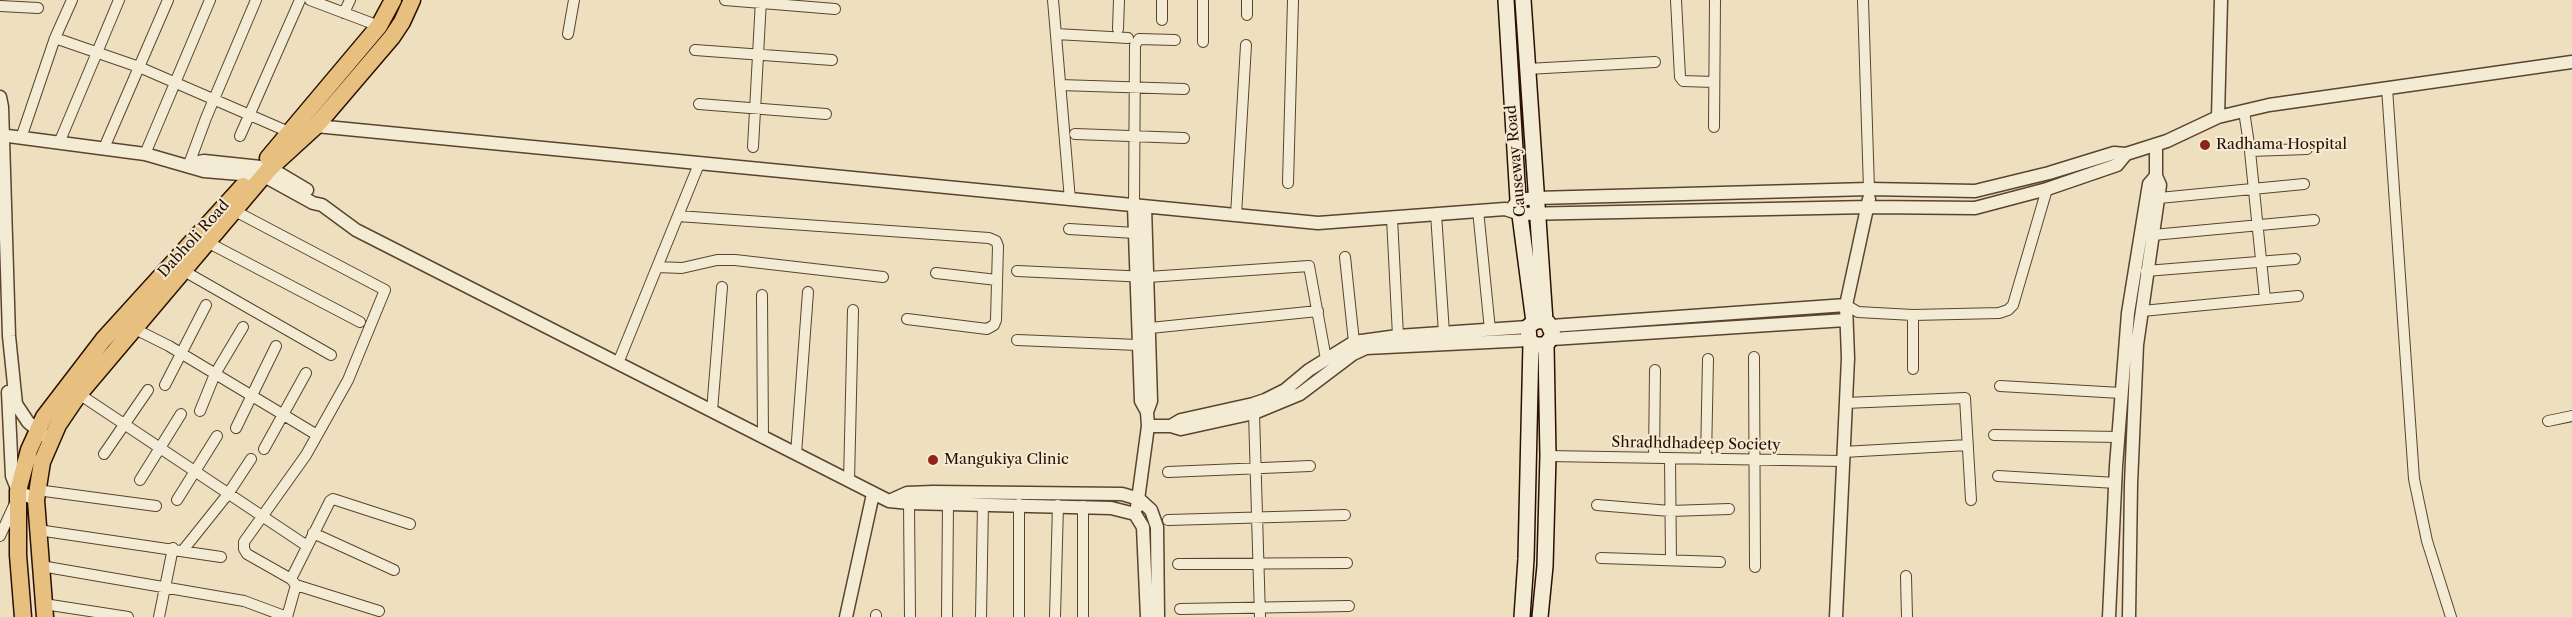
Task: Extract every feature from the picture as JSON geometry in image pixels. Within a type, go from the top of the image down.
[{"type":"main road","name":"Dabholi Road","points":[[18,495],[44,435],[235,211],[289,132],[379,26],[394,0]]},
{"type":"main road","name":"Dabholi Road","points":[[45,611],[37,495],[42,462],[44,417],[67,384],[103,340],[262,171],[316,126],[392,37],[402,22],[412,0]]},
{"type":"main road","name":"Causeway Road","points":[[1506,0],[1516,207],[1539,333],[1522,617]]},
{"type":"main road","name":"Causeway Road","points":[[1524,0],[1536,205],[1539,333],[1548,456],[1545,566],[1540,617]]},
{"type":"main road","points":[[18,495],[18,555],[23,617]]},
{"type":"street","points":[[27,139],[55,38],[72,0]]},
{"type":"street","points":[[59,143],[119,0]]},
{"type":"street","points":[[104,148],[168,0]]},
{"type":"street","points":[[145,154],[210,0]]},
{"type":"street","points":[[189,164],[214,98],[256,0]]},
{"type":"street","points":[[240,136],[300,0]]},
{"type":"street","points":[[310,0],[379,26]]},
{"type":"street","points":[[344,13],[350,0]]},
{"type":"street","points":[[568,34],[574,0]]},
{"type":"street","points":[[725,0],[761,1],[835,9]]},
{"type":"street","points":[[1053,0],[1070,200]]},
{"type":"street","points":[[1118,29],[1119,0]]},
{"type":"street","points":[[1162,0],[1162,20]]},
{"type":"street","points":[[1203,0],[1203,42]]},
{"type":"street","points":[[1247,0],[1247,15]]},
{"type":"street","points":[[1288,183],[1293,0]]},
{"type":"street","points":[[1676,0],[1680,76],[1683,81],[1714,82]]},
{"type":"street","points":[[1714,127],[1715,0]]},
{"type":"street","points":[[1836,617],[1848,358],[1846,305],[1869,207],[1863,0]]},
{"type":"street","points":[[2218,117],[2221,0]]},
{"type":"street","points":[[753,147],[761,1]]},
{"type":"street","points":[[0,6],[38,8]]},
{"type":"street","points":[[1056,34],[1128,38]]},
{"type":"street","points":[[55,38],[139,67],[289,132]]},
{"type":"street","points":[[1147,412],[1141,401],[1138,345],[1143,277],[1140,206],[1134,136],[1136,41],[1175,40]]},
{"type":"street","points":[[1236,216],[1246,45]]},
{"type":"street","points":[[695,50],[832,60]]},
{"type":"street","points":[[1527,70],[1655,62]]},
{"type":"street","points":[[316,126],[1318,223],[1536,205],[1868,189],[1975,191],[2050,173],[2114,153],[2126,154],[2156,145],[2218,117],[2269,105],[2572,62]]},
{"type":"street","points":[[1060,84],[1184,89]]},
{"type":"street","points":[[2387,88],[2414,479],[2427,541],[2451,617]]},
{"type":"street","points":[[0,96],[10,336],[16,404],[21,414],[44,435]]},
{"type":"street","points":[[699,104],[826,114]]},
{"type":"street","points":[[2244,111],[2250,151],[2265,300]]},
{"type":"street","points":[[1075,134],[1184,138]]},
{"type":"street","points":[[2,141],[27,139],[145,154],[189,164],[204,171],[262,171],[313,194],[322,205],[356,230],[889,501],[909,504],[1083,506],[1112,508],[1135,514],[1143,527],[1147,617]]},
{"type":"street","points":[[2129,617],[2131,484],[2137,345],[2146,271],[2159,198],[2160,185],[2156,176],[2156,145]]},
{"type":"street","points":[[2250,151],[2307,149]]},
{"type":"street","points":[[1536,205],[1975,208],[2047,189],[2117,165],[2126,154]]},
{"type":"street","points":[[618,363],[699,164]]},
{"type":"street","points":[[2109,617],[2121,393],[2128,313],[2149,184],[2156,176]]},
{"type":"street","points":[[2159,198],[2304,184]]},
{"type":"street","points":[[1148,426],[1170,426],[1182,429],[1254,413],[1300,394],[1353,354],[1366,348],[1846,305],[1858,312],[1913,315],[1999,313],[2008,310],[2013,305],[2047,189]]},
{"type":"street","points":[[1135,514],[1139,499],[1148,426],[1147,412],[1151,401],[1150,328],[1136,233],[1140,206]]},
{"type":"street","points":[[1478,210],[1490,330]]},
{"type":"street","points":[[235,211],[385,290],[348,380],[306,455],[244,542],[244,549],[293,582],[379,611]]},
{"type":"street","points":[[1436,214],[1444,333]]},
{"type":"street","points":[[678,216],[990,238],[996,241],[998,246],[996,320],[987,329],[907,319]]},
{"type":"street","points":[[1392,218],[1398,336]]},
{"type":"street","points":[[2153,235],[2314,220]]},
{"type":"street","points":[[1069,229],[1136,233]]},
{"type":"street","points":[[209,243],[360,322]]},
{"type":"street","points":[[1345,256],[1354,342]]},
{"type":"street","points":[[2146,271],[2295,259]]},
{"type":"street","points":[[657,268],[682,268],[716,260],[735,260],[883,277]]},
{"type":"street","points":[[1017,271],[1143,277],[1309,266],[1326,359]]},
{"type":"street","points":[[184,271],[331,354]]},
{"type":"street","points":[[936,273],[997,280]]},
{"type":"street","points":[[712,411],[722,287]]},
{"type":"street","points":[[796,454],[808,292]]},
{"type":"street","points":[[762,295],[763,438]]},
{"type":"street","points":[[2142,311],[2298,296]]},
{"type":"street","points":[[165,385],[206,305]]},
{"type":"street","points":[[849,482],[853,310]]},
{"type":"street","points":[[0,311],[12,476],[18,495],[37,495],[156,506]]},
{"type":"street","points":[[1150,328],[1318,311]]},
{"type":"street","points":[[1170,426],[1182,420],[1265,400],[1285,390],[1326,359],[1354,342],[1398,336],[1490,330],[1539,333],[1846,320],[1858,312]]},
{"type":"street","points":[[1913,315],[1913,369]]},
{"type":"street","points":[[200,411],[215,374],[243,328]]},
{"type":"street","points":[[135,329],[169,346],[181,355],[317,435]]},
{"type":"street","points":[[1017,340],[1138,345]]},
{"type":"street","points":[[236,428],[276,346]]},
{"type":"street","points":[[1754,357],[1755,567]]},
{"type":"street","points":[[1706,459],[1708,359]]},
{"type":"street","points":[[1654,458],[1655,370]]},
{"type":"street","points":[[264,449],[306,373]]},
{"type":"street","points":[[2000,386],[2121,393]]},
{"type":"street","points":[[104,454],[148,390]]},
{"type":"street","points":[[79,394],[126,423],[307,546]]},
{"type":"street","points":[[1845,403],[1965,398],[1971,500]]},
{"type":"street","points":[[1254,413],[1260,612]]},
{"type":"street","points":[[140,480],[182,414]]},
{"type":"street","points":[[2548,421],[2572,416]]},
{"type":"street","points":[[1994,435],[2119,437]]},
{"type":"street","points":[[177,500],[218,436]]},
{"type":"street","name":"Shradhdhadeep Society","points":[[1548,456],[1755,460],[1843,457],[1968,445]]},
{"type":"street","points":[[184,550],[228,494],[251,459]]},
{"type":"street","points":[[1670,459],[1671,560]]},
{"type":"street","points":[[1168,472],[1310,466]]},
{"type":"street","points":[[1998,476],[2116,483]]},
{"type":"street","points":[[889,501],[907,493],[933,492],[1122,494],[1139,499],[1151,510],[1157,527],[1158,617]]},
{"type":"street","points":[[846,617],[873,494]]},
{"type":"street","name":"Dabholi Road","points":[[0,536],[18,495]]},
{"type":"street","points":[[41,566],[244,601],[287,617],[293,582],[327,503],[334,500],[410,524]]},
{"type":"street","points":[[909,504],[910,617]]},
{"type":"street","points":[[947,617],[948,504]]},
{"type":"street","points":[[981,617],[982,504]]},
{"type":"street","points":[[1019,504],[1019,617]]},
{"type":"street","points":[[1055,617],[1058,505]]},
{"type":"street","points":[[1597,505],[1670,511],[1729,509]]},
{"type":"street","points":[[1083,506],[1083,617]]},
{"type":"street","points":[[1168,520],[1345,515]]},
{"type":"street","points":[[38,530],[221,556]]},
{"type":"street","points":[[313,533],[394,570]]},
{"type":"street","points":[[160,617],[173,548]]},
{"type":"street","points":[[1601,558],[1720,562]]},
{"type":"street","points":[[1178,564],[1347,563]]},
{"type":"street","points":[[1906,576],[1907,617]]},
{"type":"street","points":[[1180,610],[1260,612],[1349,606]]},
{"type":"street","points":[[45,611],[128,617]]},
{"type":"place","name":"Radhama Hospital","points":[[2205,145]]},
{"type":"place","name":"Mangukiya Clinic","points":[[933,460]]}]
